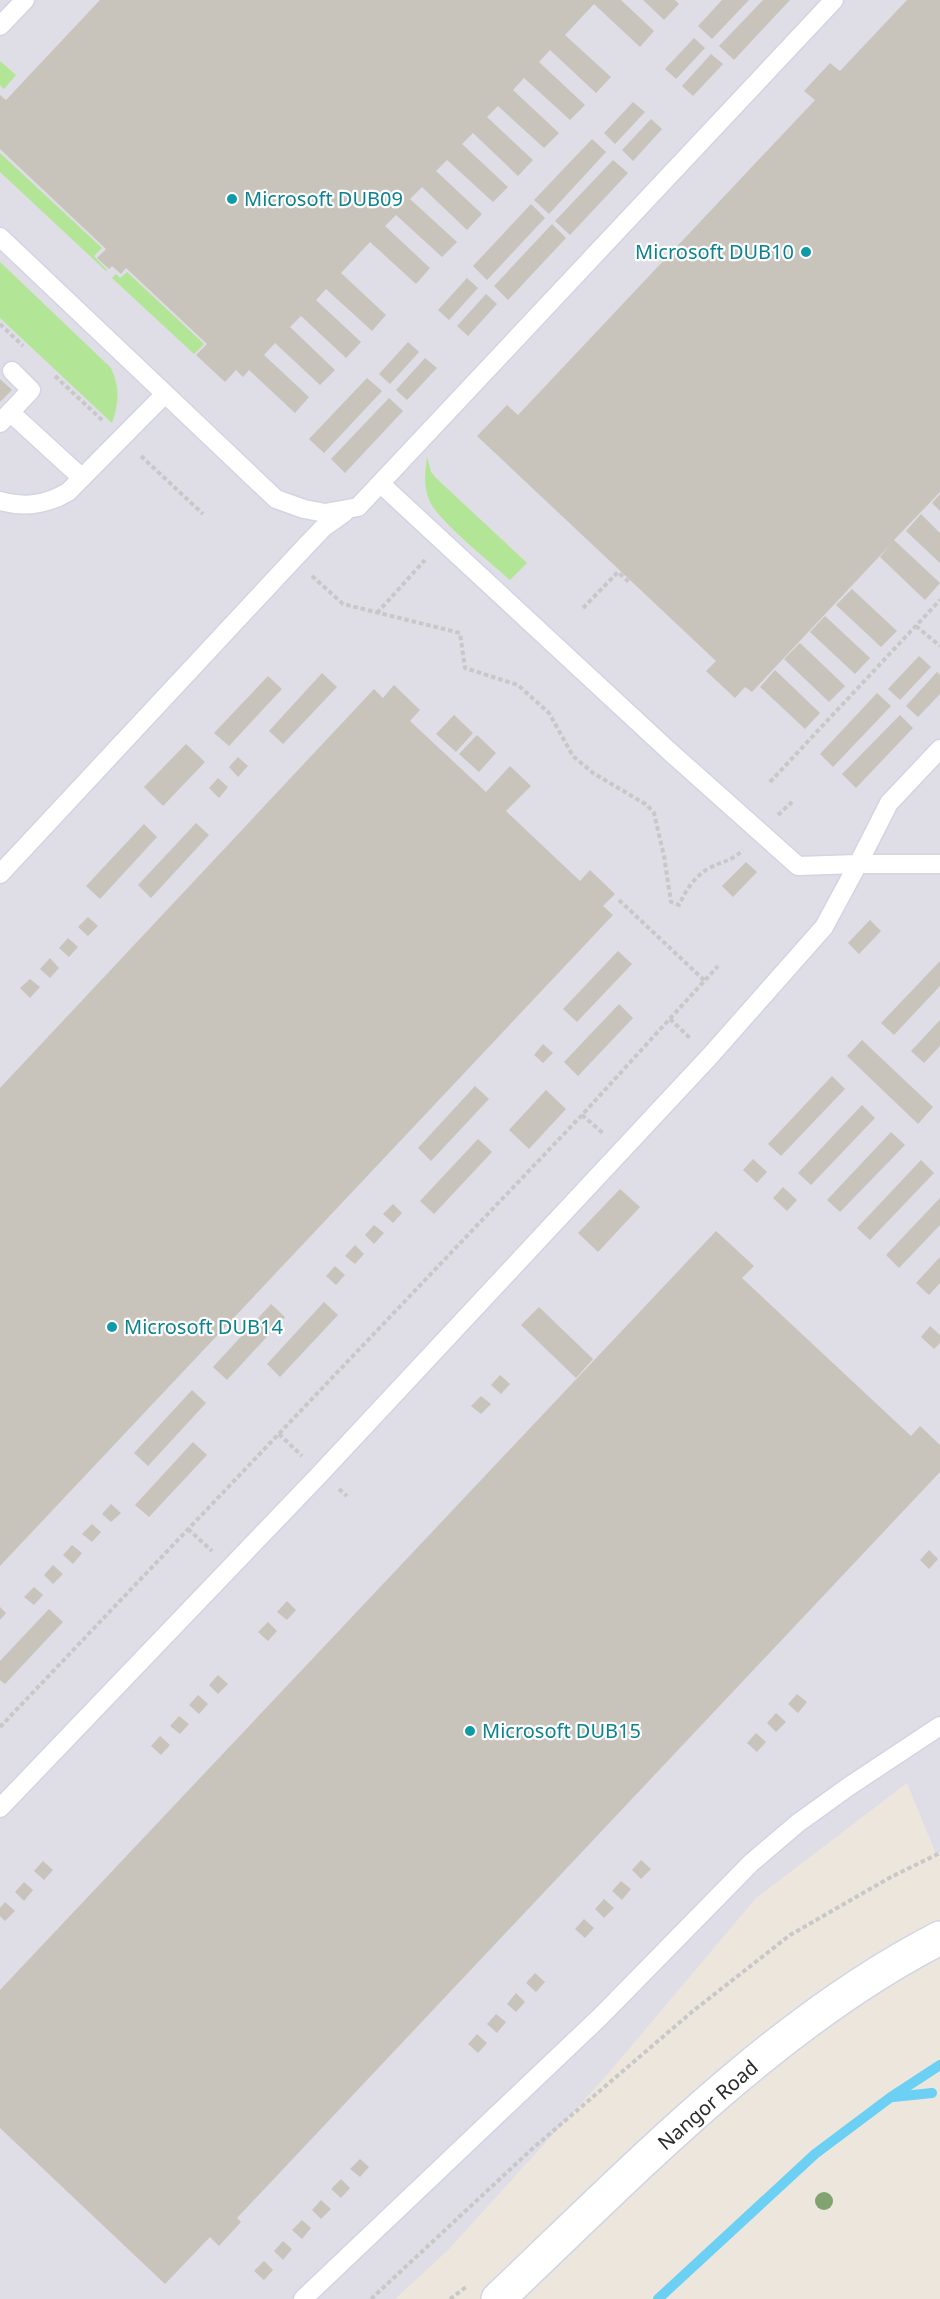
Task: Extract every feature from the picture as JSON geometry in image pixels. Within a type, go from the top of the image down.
[{"type":"main road","name":"Nangor Road","points":[[498,2299],[716,2095],[822,2012],[874,1977],[940,1938]]},
{"type":"lane","points":[[0,26],[25,0]]},
{"type":"lane","points":[[0,874],[293,560],[336,518],[358,507],[381,484],[834,0]]},
{"type":"lane","points":[[0,237],[276,499],[304,509],[325,513],[358,507]]},
{"type":"lane","points":[[12,371],[31,390],[5,417],[82,478]]},
{"type":"lane","points":[[0,501],[38,506],[53,501],[68,492],[165,394]]},
{"type":"lane","points":[[381,484],[798,866],[940,864]]},
{"type":"lane","points":[[0,1808],[319,1475],[710,1056],[824,927],[889,803],[940,749]]},
{"type":"lane","points":[[303,2299],[601,2016],[751,1863],[798,1823],[940,1725]]},
{"type":"path","points":[[377,613],[441,541]]},
{"type":"path","points":[[293,560],[343,604],[460,633],[465,668],[518,685],[549,713],[573,756],[592,773],[647,805],[654,813],[671,902],[679,905],[693,881],[709,868],[733,860],[792,802]]},
{"type":"path","points":[[583,608],[618,572],[630,583]]},
{"type":"path","points":[[770,782],[940,600]]},
{"type":"path","points":[[916,626],[940,646]]},
{"type":"path","points":[[619,900],[705,981]]},
{"type":"path","points":[[0,1727],[582,1115],[718,966]]},
{"type":"path","points":[[371,2299],[532,2149],[693,2011],[790,1935],[891,1877],[940,1853]]},
{"type":"shaded area","points":[[0,0],[940,0],[940,1852],[936,1854],[907,1783],[756,1898],[606,2076],[447,2251],[395,2299],[0,2299]]},
{"type":"green space","points":[[0,61],[16,75],[4,89],[0,85]]},
{"type":"green space","points":[[0,153],[102,248],[94,256],[106,271],[0,172]]},
{"type":"green space","points":[[0,262],[111,368],[118,396],[112,423],[0,318]]},
{"type":"green space","points":[[127,272],[204,344],[194,354],[112,278],[116,274],[120,278]]},
{"type":"green space","points":[[427,457],[431,472],[436,478],[527,563],[510,580],[435,510],[425,485]]},
{"type":"building","name":"Microsoft DUB09","points":[[100,0],[621,0],[654,31],[640,47],[594,4],[565,35],[611,77],[596,93],[550,50],[539,62],[585,105],[570,120],[524,78],[513,90],[559,133],[544,148],[498,106],[487,117],[533,160],[518,176],[473,133],[462,144],[508,187],[493,202],[447,160],[436,171],[482,214],[467,230],[422,187],[410,199],[457,242],[442,257],[396,215],[385,226],[430,268],[416,284],[370,242],[341,273],[386,315],[372,331],[326,289],[316,300],[361,342],[346,358],[301,316],[290,327],[335,370],[320,385],[275,343],[264,355],[309,397],[295,413],[249,370],[243,377],[236,370],[225,382],[196,355],[207,344],[126,268],[121,274],[112,266],[109,269],[97,258],[106,249],[0,149],[0,95],[6,100]]},
{"type":"building","points":[[643,0],[675,0],[679,4],[664,20]]},
{"type":"building","points":[[722,0],[749,0],[712,39],[698,26]]},
{"type":"building","points":[[763,0],[790,0],[734,60],[719,46]]},
{"type":"building","name":"Microsoft DUB10","points":[[907,0],[940,0],[940,492],[894,540],[940,583],[925,600],[880,557],[891,544],[752,692],[745,687],[735,698],[706,671],[716,661],[477,436],[507,405],[518,415],[815,100],[804,91],[830,63],[840,71]]},
{"type":"building","points":[[694,38],[705,48],[676,79],[665,69]]},
{"type":"building","points":[[711,54],[723,64],[693,96],[682,86]]},
{"type":"building","points":[[633,102],[645,112],[615,144],[604,133]]},
{"type":"building","points":[[651,119],[662,129],[633,161],[622,150]]},
{"type":"building","points":[[592,139],[606,152],[549,214],[534,200]]},
{"type":"building","points":[[613,160],[628,173],[570,235],[555,221]]},
{"type":"building","points":[[531,204],[545,218],[487,280],[473,266]]},
{"type":"building","points":[[552,224],[566,238],[508,300],[494,286]]},
{"type":"building","points":[[467,278],[478,288],[449,320],[438,310]]},
{"type":"building","points":[[486,294],[497,304],[468,336],[457,326]]},
{"type":"building","points":[[408,342],[419,352],[390,384],[379,374]]},
{"type":"building","points":[[425,358],[437,368],[407,400],[396,390]]},
{"type":"building","points":[[367,378],[382,391],[324,453],[309,439]]},
{"type":"building","points":[[0,379],[12,390],[0,402]]},
{"type":"building","points":[[389,398],[403,411],[345,473],[331,459]]},
{"type":"building","points":[[940,494],[940,511],[932,503]]},
{"type":"building","points":[[921,514],[940,533],[940,563],[906,531]]},
{"type":"building","points":[[852,589],[897,631],[881,647],[836,605]]},
{"type":"building","points":[[825,616],[870,658],[855,674],[810,632]]},
{"type":"building","points":[[800,643],[845,686],[829,702],[784,659]]},
{"type":"building","points":[[919,656],[931,667],[900,700],[888,689]]},
{"type":"building","points":[[775,670],[820,713],[805,729],[760,687]]},
{"type":"building","points":[[937,672],[940,675],[940,694],[918,717],[906,706]]},
{"type":"building","points":[[322,673],[337,687],[283,744],[269,731]]},
{"type":"building","points":[[268,676],[282,689],[229,746],[214,733]]},
{"type":"building","name":"Microsoft DUB14","points":[[394,685],[420,710],[410,721],[486,792],[510,766],[531,786],[506,811],[580,881],[590,870],[615,894],[603,906],[613,915],[0,1566],[0,1088],[374,689],[383,698]]},
{"type":"building","points":[[877,693],[891,706],[833,767],[820,754]]},
{"type":"building","points":[[454,715],[473,733],[456,752],[436,734]]},
{"type":"building","points":[[900,715],[913,728],[856,788],[842,774]]},
{"type":"building","points":[[477,735],[496,753],[479,772],[459,754]]},
{"type":"building","points":[[186,744],[205,762],[163,806],[144,787]]},
{"type":"building","points":[[238,757],[248,766],[238,777],[229,767]]},
{"type":"building","points":[[218,778],[228,787],[219,798],[209,788]]},
{"type":"building","points":[[196,823],[209,835],[151,898],[138,885]]},
{"type":"building","points":[[144,824],[157,837],[100,899],[86,886]]},
{"type":"building","points":[[746,862],[757,872],[733,897],[722,886]]},
{"type":"building","points":[[88,917],[98,926],[88,936],[78,927]]},
{"type":"building","points":[[870,920],[881,931],[859,954],[848,943]]},
{"type":"building","points":[[68,938],[78,947],[69,957],[59,948]]},
{"type":"building","points":[[618,951],[632,964],[577,1022],[563,1009]]},
{"type":"building","points":[[50,958],[59,968],[50,978],[40,969]]},
{"type":"building","points":[[940,961],[940,986],[894,1035],[881,1023]]},
{"type":"building","points":[[30,979],[40,987],[30,998],[20,988]]},
{"type":"building","points":[[619,1004],[633,1018],[578,1076],[564,1062]]},
{"type":"building","points":[[940,1020],[940,1046],[924,1063],[911,1051]]},
{"type":"building","points":[[862,1040],[933,1107],[918,1124],[847,1056]]},
{"type":"building","points":[[543,1044],[553,1053],[543,1063],[534,1055]]},
{"type":"building","points":[[832,1076],[845,1089],[781,1156],[768,1144]]},
{"type":"building","points":[[475,1086],[489,1099],[431,1161],[418,1148]]},
{"type":"building","points":[[546,1090],[566,1109],[529,1149],[509,1130]]},
{"type":"building","points":[[862,1105],[875,1118],[811,1185],[798,1173]]},
{"type":"building","points":[[891,1132],[905,1145],[840,1212],[827,1200]]},
{"type":"building","points":[[478,1139],[492,1152],[434,1214],[420,1201]]},
{"type":"building","points":[[753,1159],[767,1172],[757,1183],[743,1170]]},
{"type":"building","points":[[921,1160],[934,1173],[870,1240],[857,1228]]},
{"type":"building","points":[[783,1187],[797,1200],[787,1211],[773,1198]]},
{"type":"building","points":[[620,1189],[640,1207],[598,1252],[578,1233]]},
{"type":"building","points":[[940,1198],[940,1225],[899,1268],[886,1255]]},
{"type":"building","points":[[393,1204],[402,1213],[393,1223],[383,1214]]},
{"type":"building","points":[[374,1225],[384,1233],[374,1244],[365,1235]]},
{"type":"building","name":"Microsoft DUB15","points":[[716,1231],[754,1266],[742,1278],[911,1436],[920,1426],[940,1445],[940,1472],[237,2218],[241,2222],[219,2246],[210,2237],[165,2284],[0,2128],[0,1990]]},
{"type":"building","points":[[355,1245],[364,1254],[355,1264],[345,1256]]},
{"type":"building","points":[[940,1257],[940,1283],[929,1295],[916,1283]]},
{"type":"building","points":[[335,1266],[345,1275],[336,1285],[326,1276]]},
{"type":"building","points":[[324,1302],[338,1315],[280,1377],[267,1364]]},
{"type":"building","points":[[271,1304],[285,1317],[227,1380],[213,1367]]},
{"type":"building","points":[[539,1307],[593,1359],[576,1378],[521,1325]]},
{"type":"building","points":[[930,1326],[940,1335],[940,1343],[934,1349],[921,1337]]},
{"type":"building","points":[[500,1375],[510,1384],[501,1394],[491,1385]]},
{"type":"building","points":[[192,1390],[206,1403],[148,1466],[134,1453]]},
{"type":"building","points":[[481,1396],[491,1404],[481,1414],[471,1406]]},
{"type":"building","points":[[193,1442],[207,1455],[149,1517],[135,1505]]},
{"type":"building","points":[[111,1504],[121,1513],[111,1522],[102,1514]]},
{"type":"building","points":[[92,1524],[101,1532],[92,1542],[82,1534]]},
{"type":"building","points":[[72,1545],[82,1553],[73,1564],[63,1555]]},
{"type":"building","points":[[929,1550],[938,1559],[929,1569],[920,1560]]},
{"type":"building","points":[[53,1565],[63,1574],[53,1584],[44,1575]]},
{"type":"building","points":[[34,1587],[43,1595],[34,1605],[24,1597]]},
{"type":"building","points":[[287,1601],[296,1610],[287,1620],[277,1612]]},
{"type":"building","points":[[0,1607],[6,1613],[0,1620]]},
{"type":"building","points":[[49,1609],[63,1622],[5,1684],[0,1680],[0,1661]]},
{"type":"building","points":[[268,1622],[277,1631],[268,1641],[258,1632]]},
{"type":"building","points":[[218,1675],[228,1684],[218,1694],[209,1685]]},
{"type":"building","points":[[797,1694],[807,1702],[798,1713],[788,1704]]},
{"type":"building","points":[[198,1695],[208,1704],[199,1714],[189,1705]]},
{"type":"building","points":[[776,1713],[786,1722],[776,1732],[767,1723]]},
{"type":"building","points":[[179,1716],[189,1724],[180,1734],[170,1726]]},
{"type":"building","points":[[756,1733],[766,1742],[757,1752],[747,1743]]},
{"type":"building","points":[[160,1736],[170,1745],[161,1755],[151,1746]]},
{"type":"building","points":[[641,1860],[651,1869],[641,1879],[632,1870]]},
{"type":"building","points":[[43,1861],[53,1870],[44,1880],[34,1871]]},
{"type":"building","points":[[621,1881],[631,1889],[622,1900],[612,1891]]},
{"type":"building","points":[[24,1882],[33,1890],[24,1901],[15,1892]]},
{"type":"building","points":[[604,1899],[614,1908],[604,1918],[595,1909]]},
{"type":"building","points":[[5,1902],[15,1911],[5,1921],[0,1916],[0,1908]]},
{"type":"building","points":[[584,1919],[594,1928],[585,1938],[575,1929]]},
{"type":"building","points":[[535,1973],[545,1982],[536,1992],[526,1983]]},
{"type":"building","points":[[516,1993],[525,2002],[516,2012],[507,2004]]},
{"type":"building","points":[[496,2014],[506,2022],[497,2033],[487,2024]]},
{"type":"building","points":[[477,2034],[487,2043],[478,2053],[468,2044]]},
{"type":"building","points":[[360,2159],[369,2167],[360,2177],[350,2169]]},
{"type":"building","points":[[341,2179],[350,2188],[341,2198],[331,2189]]},
{"type":"building","points":[[321,2200],[331,2209],[321,2219],[312,2210]]},
{"type":"building","points":[[302,2220],[311,2228],[302,2239],[292,2230]]},
{"type":"building","points":[[283,2241],[292,2249],[283,2260],[274,2251]]},
{"type":"building","points":[[264,2261],[273,2270],[264,2280],[254,2271]]},
{"type":"waterway","points":[[658,2299],[815,2154],[891,2097],[940,2065]]},
{"type":"waterway","points":[[893,2097],[932,2093]]},
{"type":"place","name":"Microsoft DUB09","points":[[232,199]]},
{"type":"place","name":"Microsoft DUB10","points":[[806,252]]},
{"type":"place","name":"Microsoft DUB14","points":[[112,1327]]},
{"type":"place","name":"Microsoft DUB15","points":[[470,1731]]}]
